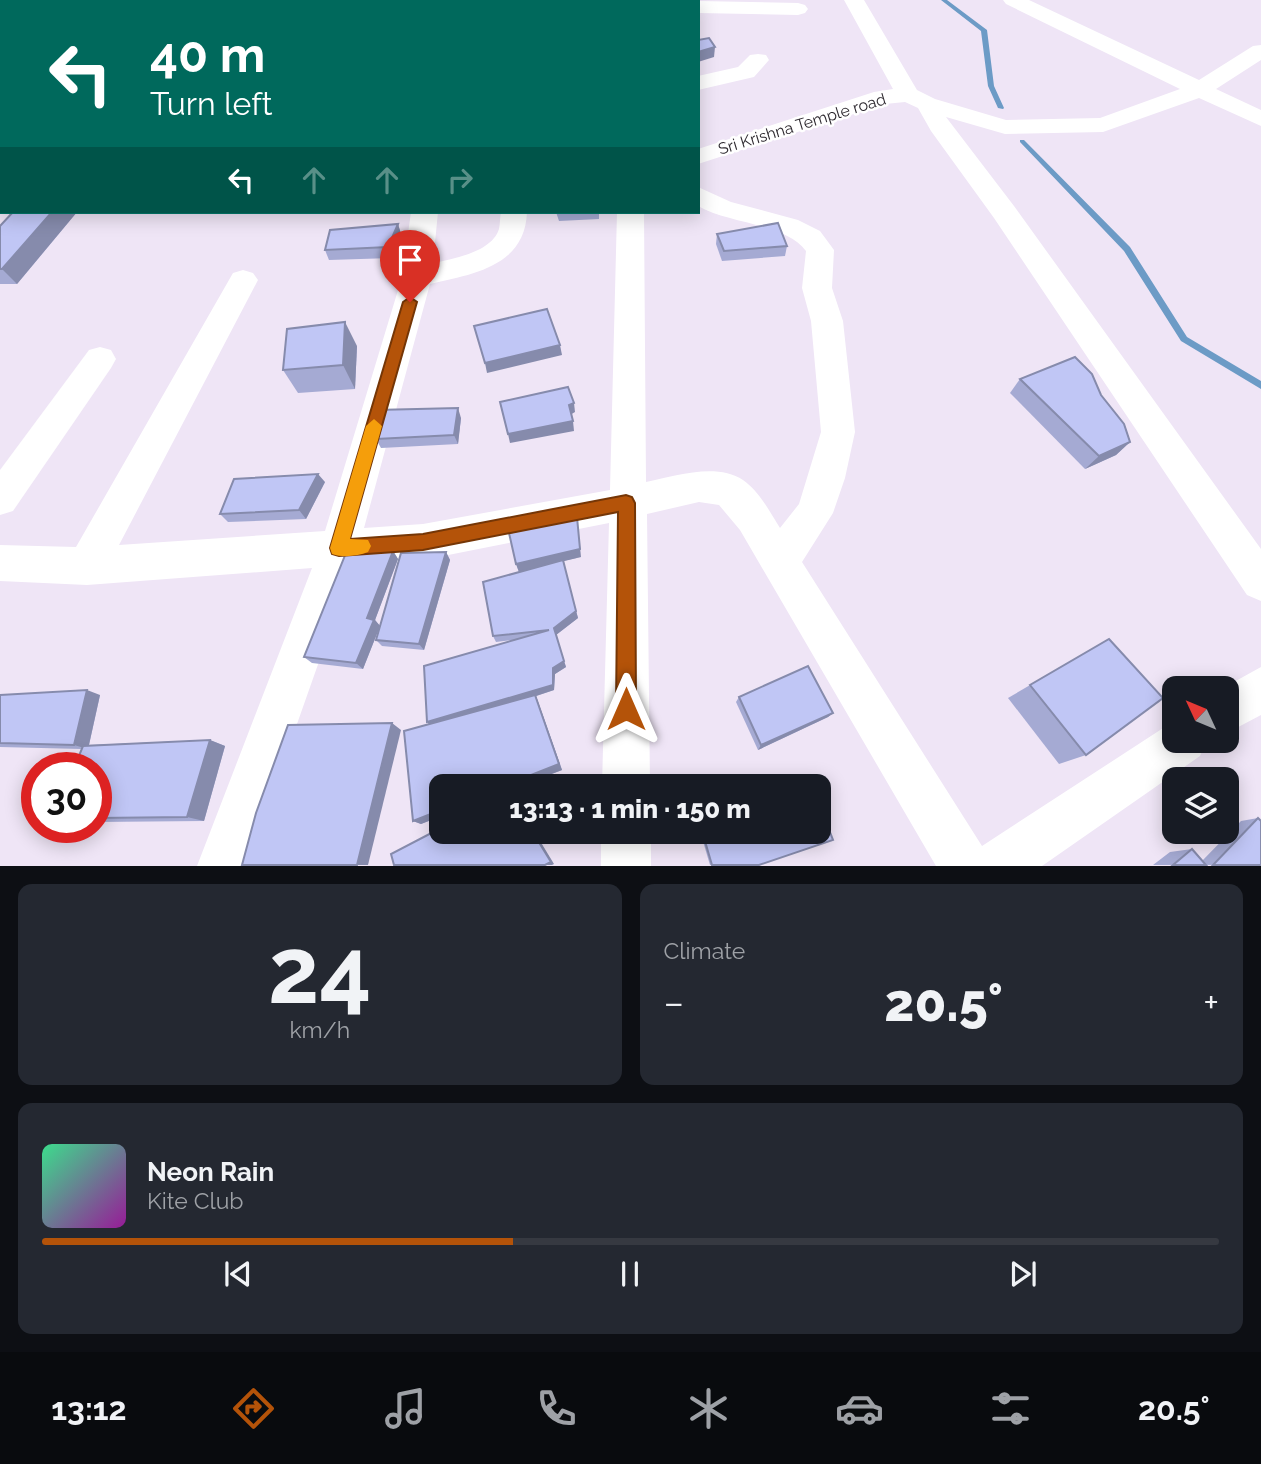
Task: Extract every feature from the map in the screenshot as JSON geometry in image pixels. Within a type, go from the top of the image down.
[{"type":"street","points":[[854,0],[918,99],[1004,212],[1261,582]]},
{"type":"street","points":[[1013,0],[1261,119]]},
{"type":"street","points":[[700,7],[798,9]]},
{"type":"street","name":"Sri Krishna Temple road","points":[[700,156],[882,97],[918,99],[1006,127],[1103,125],[1199,90],[1261,51]]},
{"type":"street","points":[[700,83],[746,72],[758,60]]},
{"type":"street","points":[[700,196],[721,208],[788,226],[810,237],[820,250],[817,288],[827,321],[838,432],[827,478],[814,513],[779,561]]},
{"type":"street","points":[[222,866],[339,548],[417,277],[424,214]]},
{"type":"street","points":[[417,277],[485,257],[500,248],[513,232],[514,214]]},
{"type":"street","points":[[626,774],[630,214]]},
{"type":"street","points":[[87,566],[243,280]]},
{"type":"street","points":[[0,499],[100,359]]},
{"type":"street","points":[[0,564],[87,566],[423,542],[626,503],[699,486],[730,491],[753,518],[965,866]]},
{"type":"street","points":[[1239,704],[1261,689]]},
{"type":"street","points":[[997,866],[1165,753]]},
{"type":"street","points":[[626,844],[626,866]]},
{"type":"building","points":[[709,38],[715,47],[700,51],[700,40]]},
{"type":"building","points":[[11,214],[50,214],[2,269],[0,226]]},
{"type":"building","points":[[778,223],[787,246],[724,251],[717,234]]},
{"type":"building","points":[[398,224],[388,247],[325,250],[330,230]]},
{"type":"building","points":[[547,309],[560,345],[485,363],[474,326]]},
{"type":"building","points":[[345,322],[343,365],[283,370],[287,329]]},
{"type":"building","points":[[1075,357],[1092,374],[1101,395],[1124,424],[1130,442],[1099,456],[1020,379]]},
{"type":"building","points":[[568,387],[574,403],[569,405],[573,421],[508,434],[500,402]]},
{"type":"building","points":[[458,408],[454,435],[376,439],[376,410]]},
{"type":"building","points":[[318,474],[299,510],[220,514],[234,479]]},
{"type":"building","points":[[577,517],[580,549],[516,564],[509,533]]},
{"type":"building","points":[[348,548],[393,551],[367,618],[374,620],[356,663],[304,657]]},
{"type":"building","points":[[446,552],[419,644],[376,640],[401,553]]},
{"type":"building","points":[[563,560],[576,611],[554,628],[564,661],[553,668],[553,685],[427,722],[424,666],[549,630],[493,636],[483,582]]},
{"type":"building","points":[[1109,639],[1162,699],[1086,755],[1030,685]]},
{"type":"building","points":[[808,666],[833,713],[761,745],[739,697]]},
{"type":"building","points":[[87,690],[74,745],[0,743],[0,695]]},
{"type":"building","points":[[535,695],[559,764],[534,774],[429,774],[429,815],[413,821],[404,731]]},
{"type":"building","points":[[392,723],[357,865],[242,865],[256,813],[288,725]]},
{"type":"building","points":[[210,740],[187,817],[112,818],[112,752],[81,752],[83,746]]},
{"type":"building","points":[[1258,818],[1261,821],[1261,865],[1213,865],[1233,844],[1239,844],[1239,838]]},
{"type":"building","points":[[429,834],[429,844],[540,844],[551,862],[545,865],[394,865],[391,854]]},
{"type":"building","points":[[706,844],[821,844],[759,865],[712,865]]},
{"type":"building","points":[[1192,849],[1206,865],[1173,865]]},
{"type":"waterway","points":[[944,0],[984,30],[991,86],[1001,108]]},
{"type":"waterway","points":[[1022,141],[1127,249],[1184,339],[1261,385]]},
{"type":"slow traffic","points":[[362,546],[339,548],[374,426]]},
{"type":"route","points":[[410,302],[339,548],[423,542],[626,503],[626,709]]}]
